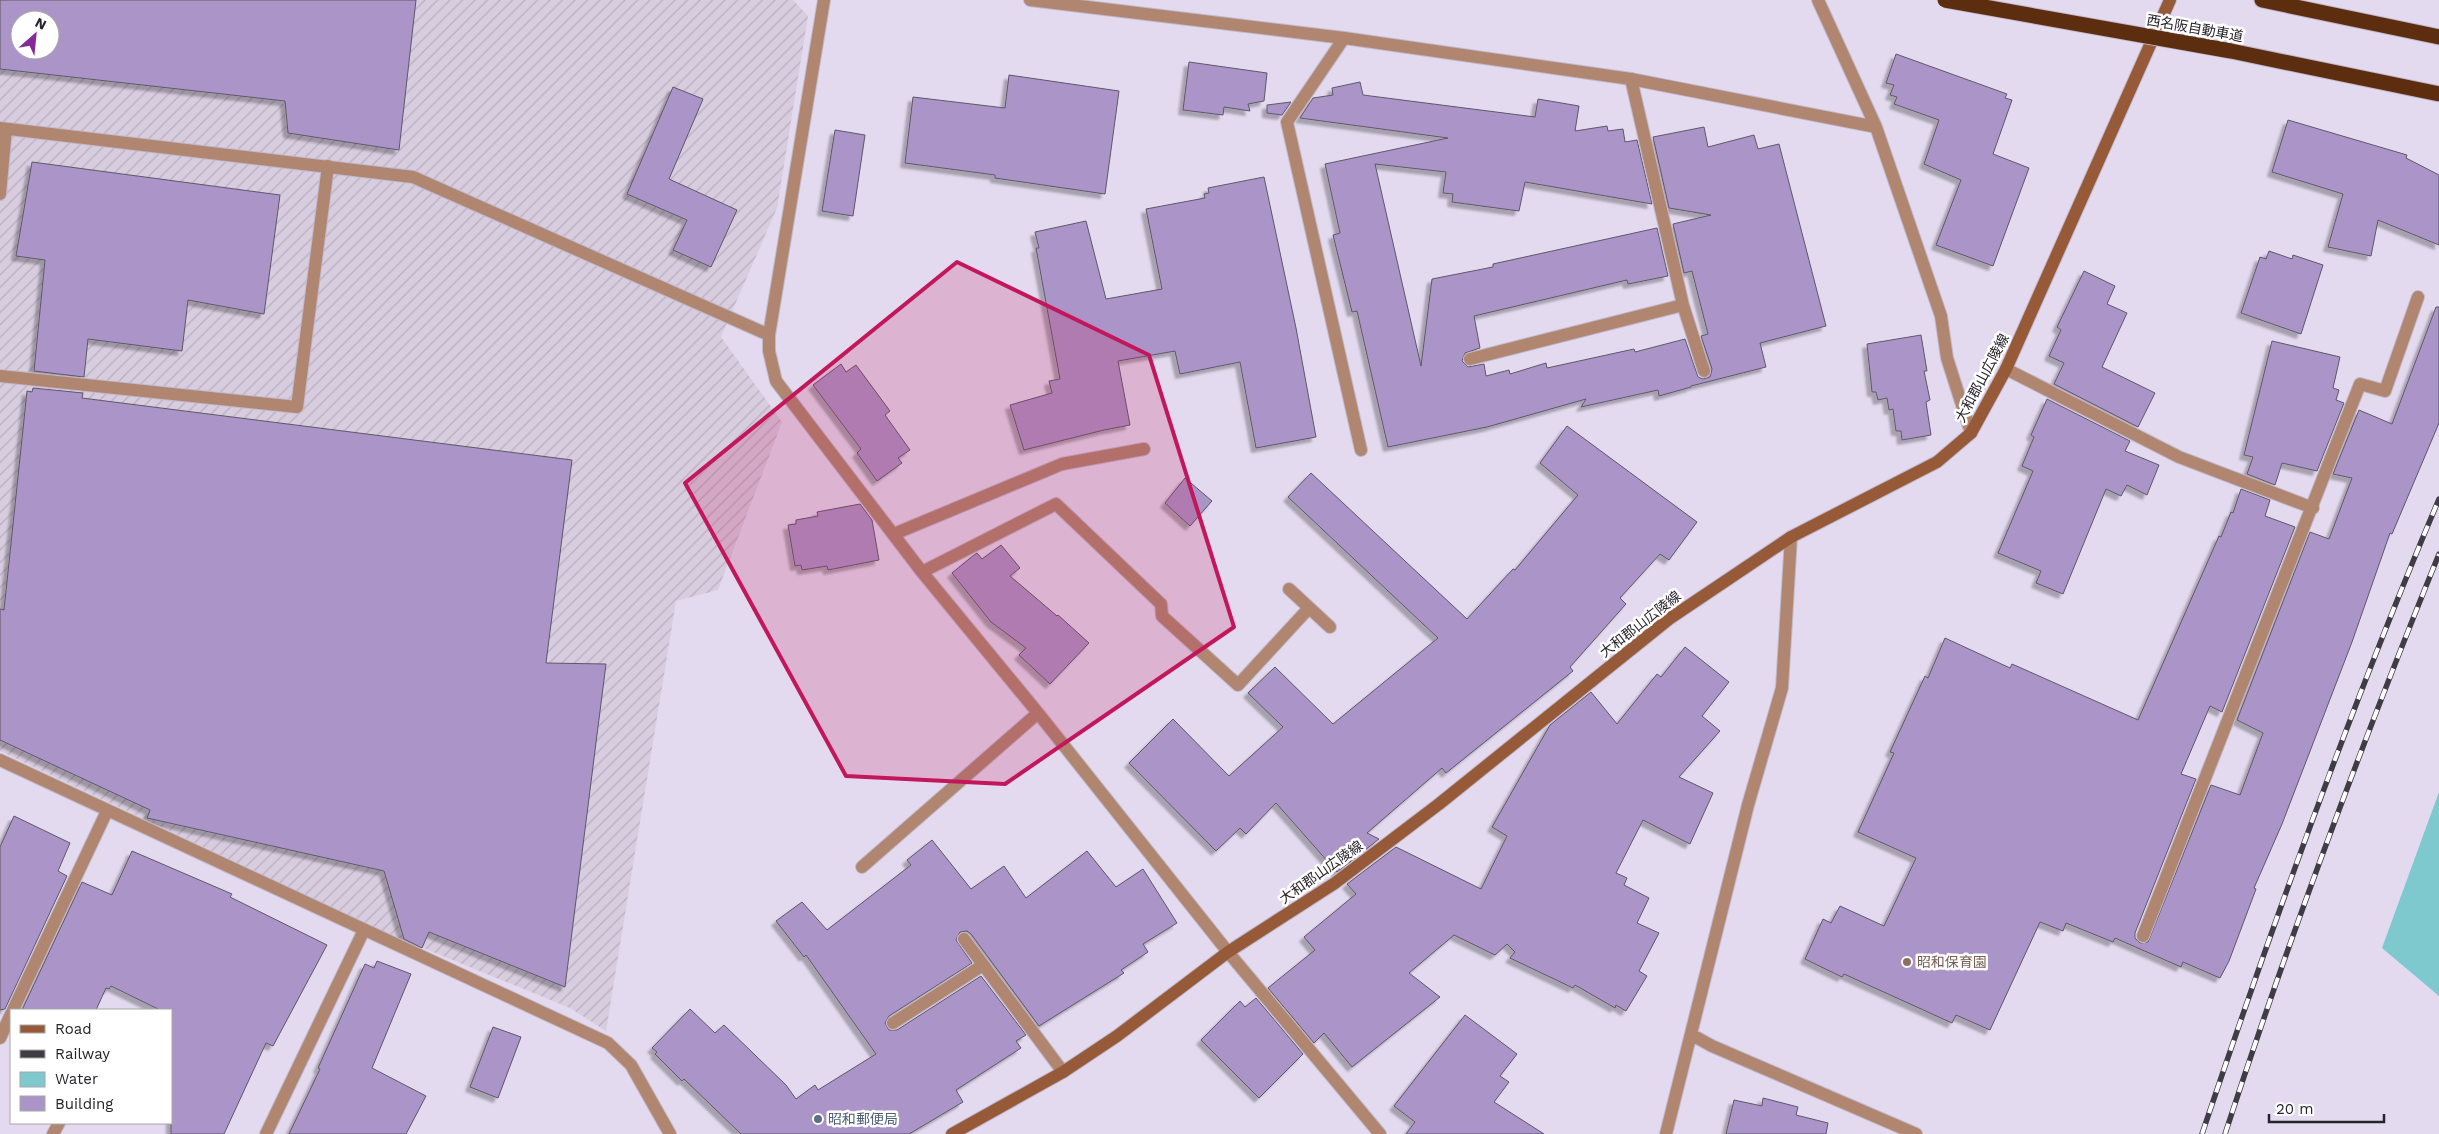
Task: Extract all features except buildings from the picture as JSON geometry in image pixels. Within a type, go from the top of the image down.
[{"type":"highway","name":"西名阪自動車道","points":[[1945,0],[2231,51],[2439,94]]},
{"type":"highway","points":[[2262,0],[2439,36]]},
{"type":"main road","name":"大和郡山広陵線","points":[[952,1134],[1063,1072],[1117,1036],[1228,952],[1335,883],[1440,804],[1669,619],[1791,537],[1936,462],[1971,433],[2006,369],[2170,0]]},
{"type":"street","points":[[824,0],[769,335],[769,351],[776,380],[922,572],[1038,713],[1228,952],[1380,1134]]},
{"type":"street","points":[[1030,0],[1344,38],[1631,79],[1876,127]]},
{"type":"street","points":[[1818,0],[1876,127],[1941,316],[1947,358],[1971,433]]},
{"type":"street","points":[[1344,38],[1287,122],[1360,450]]},
{"type":"street","points":[[1631,79],[1683,306],[1704,371]]},
{"type":"street","points":[[0,194],[3,128],[413,177],[769,335]]},
{"type":"street","points":[[0,376],[297,407],[328,166]]},
{"type":"street","points":[[2143,936],[2313,508],[2360,384],[2384,391],[2418,297]]},
{"type":"street","points":[[1470,360],[1683,306]]},
{"type":"street","points":[[2006,369],[2179,457],[2313,508]]},
{"type":"street","points":[[894,534],[1062,464],[1144,449]]},
{"type":"street","points":[[922,572],[1056,504],[1161,604],[1162,616],[1238,685],[1309,608]]},
{"type":"street","points":[[1666,1134],[1748,805],[1782,688],[1791,537]]},
{"type":"street","points":[[1289,589],[1330,627]]},
{"type":"street","points":[[862,867],[1038,713]]},
{"type":"street","points":[[0,760],[608,1043],[631,1065],[670,1134]]},
{"type":"street","points":[[13,1009],[107,811]]},
{"type":"street","points":[[266,1134],[364,930]]},
{"type":"street","points":[[964,939],[1063,1072]]},
{"type":"street","points":[[893,1023],[983,965]]},
{"type":"street","points":[[0,1038],[10,1016]]},
{"type":"street","points":[[1692,1035],[1712,1046],[1916,1134]]},
{"type":"highlighted area","points":[[957,262],[1149,355],[1234,627],[1005,784],[846,776],[685,483]]},
{"type":"shaded area","points":[[0,0],[793,0],[808,16],[777,208],[721,337],[782,422],[718,590],[676,601],[606,1031],[570,1008],[377,929],[0,751]]},
{"type":"water","points":[[2439,792],[2439,996],[2382,948]]},
{"type":"railway","points":[[2202,1134],[2314,814],[2375,656],[2439,499]]},
{"type":"railway","points":[[2225,1134],[2327,842],[2439,554]]},
{"type":"place","name":"昭和保育園","points":[[1907,962]]},
{"type":"place","name":"昭和郵便局","points":[[818,1119]]}]
